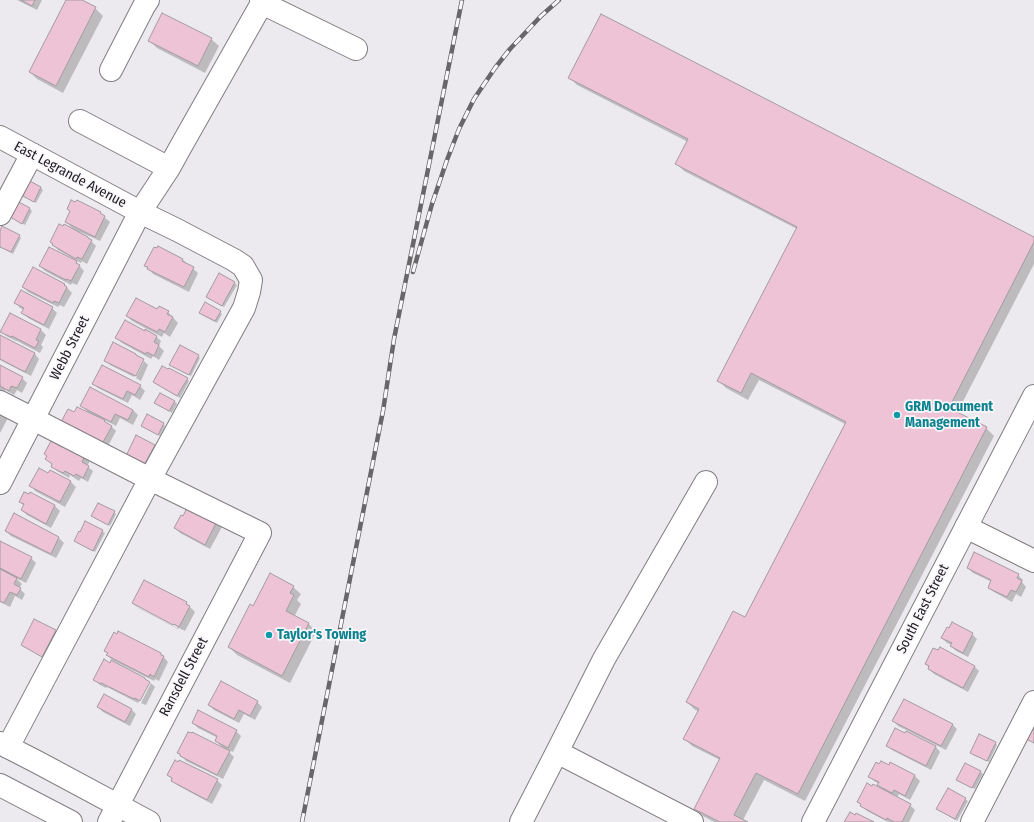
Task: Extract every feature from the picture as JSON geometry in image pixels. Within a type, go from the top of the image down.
[{"type":"street","points":[[111,70],[148,0]]},
{"type":"street","points":[[262,1],[356,48]]},
{"type":"street","name":"Webb Street","points":[[0,483],[140,212],[169,168],[262,1]]},
{"type":"street","points":[[80,121],[169,168]]},
{"type":"street","name":"East Legrande Avenue","points":[[0,137],[140,212],[234,260],[243,266],[251,280],[250,292],[244,308],[150,480]]},
{"type":"street","points":[[0,214],[32,154]]},
{"type":"street","name":"South East Street","points":[[813,822],[1034,396]]},
{"type":"street","points":[[0,402],[150,480],[4,745],[39,763],[113,814],[149,822]]},
{"type":"street","name":"Ransdell Street","points":[[113,814],[260,533],[150,480]]},
{"type":"street","points":[[521,822],[604,659],[706,482]]},
{"type":"street","points":[[966,527],[1034,561]]},
{"type":"street","points":[[972,822],[1034,702]]},
{"type":"street","points":[[557,752],[669,817],[692,822]]},
{"type":"street","points":[[0,784],[71,822]]},
{"type":"building","points":[[21,0],[35,0],[32,6]]},
{"type":"building","points":[[66,0],[82,0],[96,7],[56,86],[29,72]]},
{"type":"building","points":[[162,13],[212,38],[198,66],[148,41]]},
{"type":"building","name":"GRM Document Management","points":[[601,14],[1034,237],[1034,242],[949,408],[987,427],[798,794],[756,773],[734,815],[748,822],[720,822],[694,809],[720,758],[683,739],[699,709],[686,702],[733,611],[745,617],[846,422],[751,373],[741,393],[717,381],[797,227],[675,164],[688,139],[568,78]]},
{"type":"building","points":[[28,180],[41,187],[34,202],[21,195]]},
{"type":"building","points":[[15,200],[30,208],[22,224],[7,215]]},
{"type":"building","points":[[71,200],[75,202],[77,200],[101,212],[100,213],[105,216],[95,237],[65,222],[70,211],[67,209]]},
{"type":"building","points":[[59,224],[63,226],[64,224],[92,240],[82,259],[77,257],[76,259],[52,245],[53,244],[50,242]]},
{"type":"building","points":[[2,226],[20,235],[11,252],[0,247],[0,231]]},
{"type":"building","points":[[158,246],[183,259],[182,261],[194,267],[184,287],[147,269],[148,267],[144,266],[154,247],[157,248]]},
{"type":"building","points":[[49,247],[77,261],[76,263],[80,265],[71,281],[66,280],[39,266]]},
{"type":"building","points":[[33,267],[65,284],[64,285],[67,287],[59,303],[54,301],[53,303],[22,287]]},
{"type":"building","points":[[219,273],[235,282],[222,306],[206,297]]},
{"type":"building","points":[[21,290],[53,307],[44,325],[21,313],[24,308],[14,303]]},
{"type":"building","points":[[136,298],[157,309],[159,306],[169,311],[167,314],[173,317],[165,332],[159,329],[157,332],[126,316]]},
{"type":"building","points":[[205,302],[221,311],[215,321],[199,313]]},
{"type":"building","points":[[10,313],[41,329],[36,340],[39,341],[35,348],[12,336],[11,337],[0,332]]},
{"type":"building","points":[[125,320],[157,336],[154,342],[159,345],[154,356],[147,352],[146,354],[115,338]]},
{"type":"building","points":[[0,335],[35,353],[25,372],[0,359]]},
{"type":"building","points":[[113,342],[144,359],[136,376],[104,361]]},
{"type":"building","points":[[180,345],[199,355],[189,375],[169,365]]},
{"type":"building","points":[[0,365],[23,377],[17,388],[11,386],[9,391],[0,386]]},
{"type":"building","points":[[102,365],[141,385],[135,395],[127,391],[123,399],[92,384]]},
{"type":"building","points":[[162,366],[188,378],[177,396],[153,382]]},
{"type":"building","points":[[90,387],[133,410],[128,420],[115,414],[111,422],[80,406]]},
{"type":"building","points":[[160,393],[175,401],[169,411],[154,403]]},
{"type":"building","points":[[77,407],[105,420],[104,421],[112,426],[102,444],[61,422],[68,409],[74,412]]},
{"type":"building","points":[[147,414],[164,423],[158,435],[141,426]]},
{"type":"building","points":[[136,435],[155,445],[144,465],[126,456]]},
{"type":"building","points":[[51,441],[62,447],[63,444],[85,455],[82,462],[89,466],[83,478],[76,474],[74,476],[65,471],[63,473],[51,467],[52,464],[45,459],[47,456],[44,454]]},
{"type":"building","points":[[39,468],[48,473],[50,470],[71,481],[60,502],[29,486]]},
{"type":"building","points":[[24,492],[29,494],[30,492],[55,505],[46,524],[21,510],[24,504],[19,502]]},
{"type":"building","points":[[98,503],[115,511],[108,525],[91,516]]},
{"type":"building","points":[[188,506],[217,521],[205,545],[174,528]]},
{"type":"building","points":[[14,513],[59,537],[51,554],[5,531]]},
{"type":"building","points":[[85,521],[103,530],[93,551],[74,541]]},
{"type":"building","points":[[0,541],[32,557],[21,579],[0,568]]},
{"type":"building","points":[[974,552],[1019,574],[1017,578],[1022,581],[1016,592],[1011,590],[1007,597],[988,588],[991,580],[967,568]]},
{"type":"building","points":[[0,569],[17,578],[14,584],[21,588],[17,595],[10,592],[4,603],[0,601]]},
{"type":"building","name":"Taylor's Towing","points":[[270,573],[294,586],[290,593],[294,595],[286,611],[309,623],[282,676],[228,647],[250,604],[253,606]]},
{"type":"building","points":[[144,580],[187,602],[186,604],[190,606],[179,627],[132,603]]},
{"type":"building","points":[[34,619],[56,630],[42,657],[21,645]]},
{"type":"building","points":[[952,622],[973,633],[963,653],[950,646],[952,643],[941,638],[947,627],[949,628]]},
{"type":"building","points":[[118,631],[161,653],[161,655],[164,656],[154,677],[150,674],[149,677],[106,655],[108,653],[104,651],[114,632],[117,634]]},
{"type":"building","points":[[940,647],[975,666],[963,688],[928,669],[929,666],[925,664],[933,648],[938,650]]},
{"type":"building","points":[[104,659],[110,663],[111,660],[150,682],[140,701],[93,680]]},
{"type":"building","points":[[221,681],[258,701],[250,716],[239,710],[234,719],[208,705]]},
{"type":"building","points":[[104,694],[132,709],[125,722],[97,707]]},
{"type":"building","points":[[904,699],[953,724],[941,746],[892,721]]},
{"type":"building","points":[[198,710],[237,730],[228,748],[215,741],[217,736],[192,723]]},
{"type":"building","points":[[1034,724],[1034,743],[1024,738]]},
{"type":"building","points":[[895,728],[905,733],[906,731],[936,746],[926,766],[886,746]]},
{"type":"building","points":[[188,732],[192,732],[230,751],[217,775],[177,753]]},
{"type":"building","points":[[979,734],[996,742],[987,761],[970,753]]},
{"type":"building","points":[[175,760],[178,762],[179,760],[218,779],[207,800],[171,781],[172,778],[167,775]]},
{"type":"building","points":[[881,761],[889,765],[890,762],[915,775],[905,796],[894,790],[892,793],[877,785],[879,782],[868,777],[876,762],[879,764]]},
{"type":"building","points":[[965,763],[981,771],[972,788],[956,780]]},
{"type":"building","points":[[867,783],[872,786],[873,784],[911,804],[902,822],[894,822],[887,818],[886,820],[860,806],[861,804],[857,802]]},
{"type":"building","points":[[948,788],[966,798],[955,819],[936,809]]},
{"type":"building","points":[[850,812],[855,815],[856,813],[874,822],[844,822]]},
{"type":"railway","points":[[302,822],[383,411],[394,339],[462,0]]},
{"type":"railway","points":[[413,272],[432,204],[447,160],[459,129],[474,99],[510,49],[541,16],[559,0]]},
{"type":"place","name":"GRM Document Management","points":[[897,415]]},
{"type":"place","name":"Taylor's Towing","points":[[269,635]]}]
